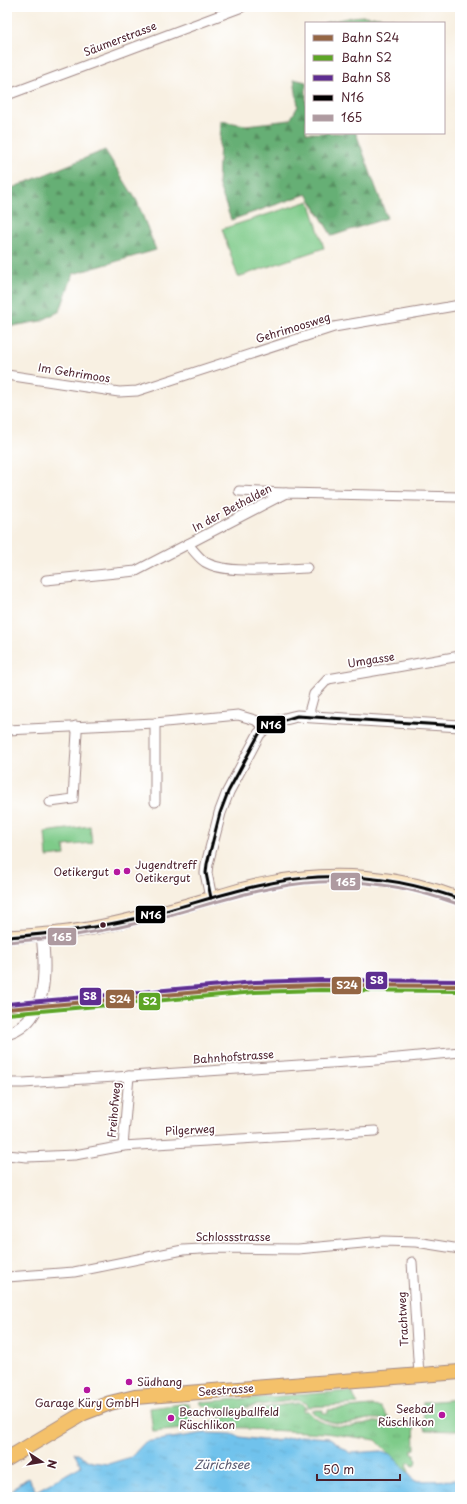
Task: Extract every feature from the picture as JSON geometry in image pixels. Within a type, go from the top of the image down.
[{"type":"main road","points":[[7,937],[42,935],[103,926],[271,882],[312,877],[361,877],[396,881],[426,888],[460,899]]},
{"type":"main road","name":"Seestrasse","points":[[7,1459],[84,1413],[110,1403],[135,1397],[460,1372]]},
{"type":"street","name":"Säumerstrasse","points":[[7,95],[242,7]]},
{"type":"street","name":"Gehrimoosweg","points":[[137,391],[334,327],[460,305]]},
{"type":"street","name":"Im Gehrimoos","points":[[7,375],[119,392],[137,391]]},
{"type":"street","points":[[239,491],[286,492]]},
{"type":"street","name":"In der Bethalden","points":[[46,580],[136,571],[286,492],[460,497]]},
{"type":"street","points":[[188,544],[204,562],[219,568],[235,570],[307,568]]},
{"type":"street","name":"Umgasse","points":[[308,716],[314,694],[328,679],[460,656]]},
{"type":"street","points":[[7,730],[154,723],[238,715],[255,720],[266,727]]},
{"type":"street","points":[[210,898],[206,864],[220,813],[228,792],[259,734],[266,727],[274,722],[297,716],[460,726]]},
{"type":"street","points":[[154,723],[156,802]]},
{"type":"street","points":[[50,802],[73,799],[77,732],[76,726]]},
{"type":"street","points":[[7,1034],[21,1028],[34,1013],[41,993],[44,968],[42,935]]},
{"type":"street","name":"Bahnhofstrasse","points":[[7,1083],[377,1060],[460,1052]]},
{"type":"street","name":"Freihofweg","points":[[123,1146],[129,1076]]},
{"type":"street","name":"Pilgerweg","points":[[7,1155],[27,1157],[75,1155],[123,1146],[375,1131]]},
{"type":"street","name":"Schlossstrasse","points":[[7,1277],[74,1272],[183,1250],[219,1248],[298,1249],[384,1241],[416,1242],[460,1249]]},
{"type":"street","name":"Trachtweg","points":[[412,1262],[419,1375]]},
{"type":"green space","points":[[364,16],[391,18],[402,22],[329,22]]},
{"type":"green space","points":[[294,79],[305,82],[305,134],[356,134],[387,218],[332,236],[307,194],[231,220],[218,183],[221,121],[246,125],[290,120],[298,106]]},
{"type":"green space","points":[[105,150],[137,201],[156,250],[73,274],[60,311],[41,321],[7,327],[7,190]]},
{"type":"green space","points":[[309,201],[324,248],[238,277],[222,229]]},
{"type":"green space","points":[[90,826],[92,843],[64,846],[65,855],[47,857],[45,832]]},
{"type":"green space","points":[[351,1391],[358,1404],[309,1407],[306,1403],[297,1400],[233,1410],[203,1406],[199,1402]]},
{"type":"green space","name":"Seebad Rüschlikon","points":[[460,1399],[460,1431],[426,1430],[424,1428],[423,1402]]},
{"type":"green space","name":"Beachvolleyballfeld Rüschlikon","points":[[189,1403],[192,1428],[153,1432],[150,1408]]},
{"type":"green space","points":[[297,1403],[302,1404],[307,1408],[303,1408],[303,1411],[308,1411],[322,1422],[334,1426],[353,1426],[372,1422],[383,1423],[414,1420],[415,1449],[412,1450],[412,1454],[415,1454],[417,1459],[416,1465],[413,1466],[410,1462],[408,1463],[408,1473],[376,1440],[325,1433],[213,1427],[212,1421],[233,1415]]},
{"type":"green space","points":[[371,1406],[381,1407],[389,1419],[365,1419],[352,1423],[341,1424],[324,1420],[311,1410],[323,1410],[323,1413],[328,1413],[328,1410]]},
{"type":"water","name":"Zürichsee","points":[[205,1433],[232,1434],[240,1437],[262,1440],[277,1440],[300,1436],[330,1438],[350,1453],[381,1451],[391,1454],[415,1481],[460,1480],[460,1497],[7,1497],[7,1495],[12,1492],[16,1486],[28,1478],[36,1491],[81,1466],[74,1452],[92,1462],[108,1464],[131,1457],[145,1442]]},
{"type":"rail line","name":"S8","points":[[7,1004],[255,982],[320,980],[460,981]]},
{"type":"rail line","name":"S24","points":[[7,1009],[255,987],[320,985],[460,986]]},
{"type":"rail line","name":"S2","points":[[7,1014],[255,992],[320,990],[460,991]]},
{"type":"transit line","name":"N16","points":[[211,898],[206,873],[220,813],[228,792],[259,734],[272,724],[297,716],[460,726]]},
{"type":"transit line","name":"N16","points":[[7,937],[61,932],[115,923],[275,882],[318,877],[336,876],[372,878],[425,888],[460,899]]},
{"type":"transit line","name":"165","points":[[7,942],[61,937],[115,928],[276,887],[319,882],[337,881],[372,883],[424,893],[458,904]]},
{"type":"place","name":"Jugendtreff Oetikergut","points":[[127,871]]},
{"type":"place","name":"Oetikergut","points":[[117,872]]},
{"type":"place","name":"Südhang","points":[[129,1382]]},
{"type":"place","name":"Garage Küry GmbH","points":[[87,1390]]},
{"type":"place","name":"Seebad Rüschlikon","points":[[442,1415]]},
{"type":"place","name":"Beachvolleyballfeld Rüschlikon","points":[[171,1418]]}]
